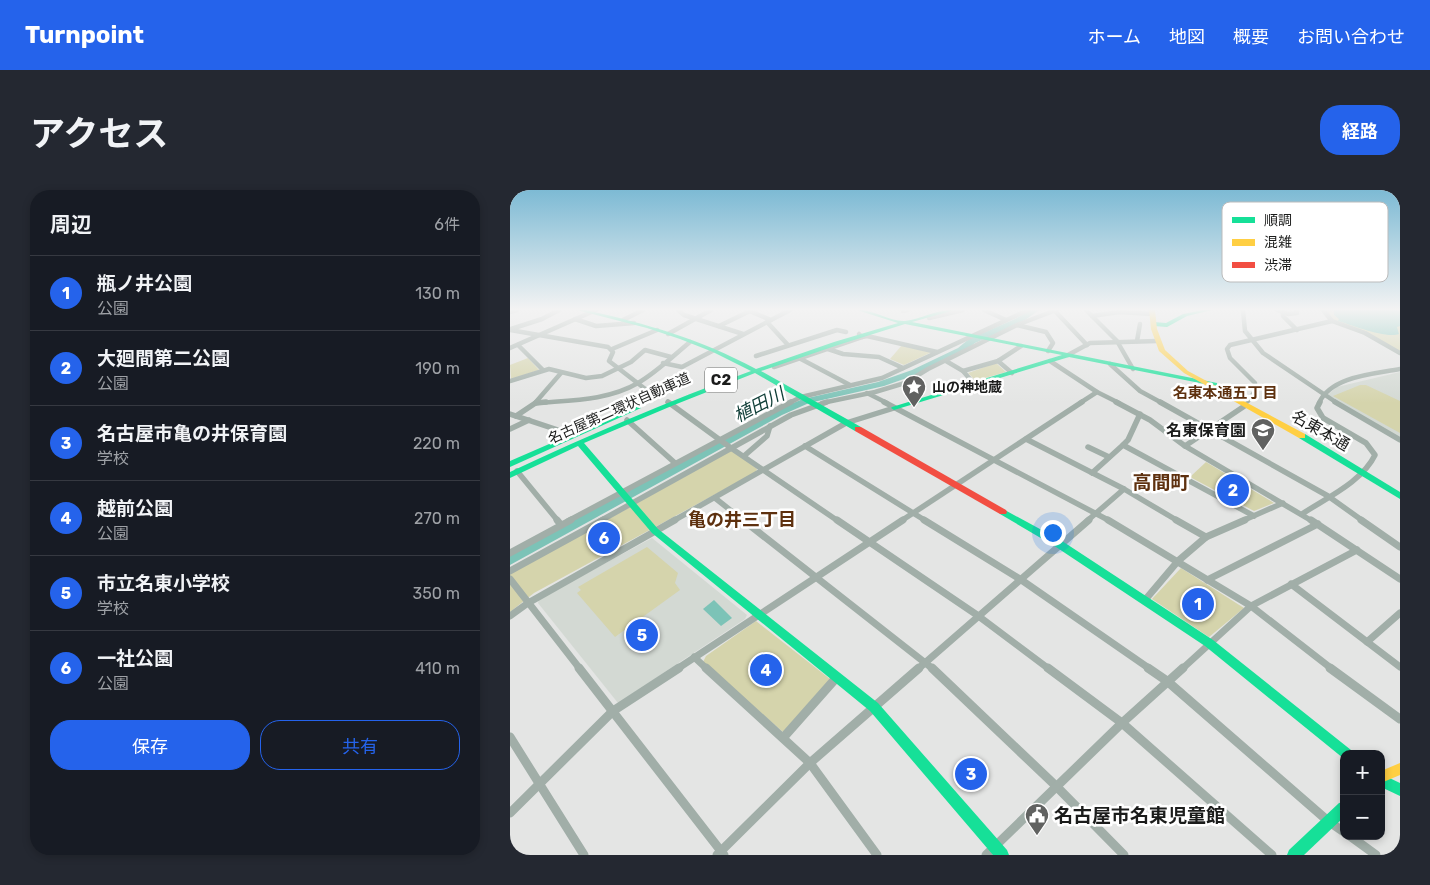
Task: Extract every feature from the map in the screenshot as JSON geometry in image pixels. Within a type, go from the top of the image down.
[{"type":"main road","points":[[511,470],[698,382],[784,348],[811,341]]},
{"type":"main road","name":"名古屋第二環状自動車道","points":[[511,470],[628,413],[721,376],[820,341]]},
{"type":"main road","name":"名古屋第二環状自動車道","points":[[511,470],[632,416],[724,379],[833,341]]},
{"type":"main road","points":[[511,470],[668,402],[752,369],[844,341]]},
{"type":"main road","points":[[997,341],[1210,384]]},
{"type":"main road","name":"名東本通","points":[[1157,341],[1170,360],[1400,490]]},
{"type":"main road","name":"名東本通","points":[[1163,341],[1180,364],[1210,384]]},
{"type":"main road","points":[[690,342],[713,350],[734,368],[752,369],[1059,544],[1208,643],[1342,750]]},
{"type":"main road","points":[[894,408],[1068,355]]},
{"type":"main road","points":[[579,442],[655,531],[874,707],[1002,855]]},
{"type":"main road","name":"名東本通","points":[[1365,470],[1400,496]]},
{"type":"main road","points":[[1385,777],[1400,769]]},
{"type":"main road","points":[[1385,781],[1400,790]]},
{"type":"main road","points":[[1294,855],[1340,811]]},
{"type":"street","points":[[510,348],[526,341]]},
{"type":"street","points":[[568,341],[602,345],[612,349],[631,341]]},
{"type":"street","points":[[663,363],[682,367],[730,341]]},
{"type":"street","points":[[756,356],[784,348],[780,341]]},
{"type":"street","points":[[774,367],[847,341]]},
{"type":"street","points":[[889,341],[937,352]]},
{"type":"street","points":[[510,553],[674,463],[802,397],[882,378],[962,341]]},
{"type":"street","points":[[510,571],[630,502],[791,415],[814,404],[867,393],[916,378],[928,369],[983,341]]},
{"type":"street","points":[[1048,351],[1053,343],[1052,341]]},
{"type":"street","points":[[1083,341],[1087,345]]},
{"type":"street","points":[[1068,355],[1090,343],[1117,341]]},
{"type":"street","points":[[1117,341],[1133,369]]},
{"type":"street","points":[[1185,446],[1247,403],[1255,393],[1256,384],[1254,380],[1230,358],[1227,349],[1230,345],[1247,341]]},
{"type":"street","points":[[1252,341],[1263,352],[1323,395],[1400,440]]},
{"type":"street","points":[[1379,341],[1400,353]]},
{"type":"street","points":[[513,415],[536,403],[597,397],[613,393],[638,382],[690,342]]},
{"type":"street","points":[[518,345],[543,370]]},
{"type":"street","points":[[963,371],[998,361],[1021,346]]},
{"type":"street","points":[[828,348],[840,354],[872,355],[889,360],[903,368]]},
{"type":"street","points":[[612,349],[609,361],[653,395]]},
{"type":"street","points":[[510,381],[549,368],[586,378],[602,376],[631,362],[645,350],[671,356]]},
{"type":"street","points":[[799,358],[850,385]]},
{"type":"street","points":[[946,361],[963,371],[975,384]]},
{"type":"street","points":[[998,361],[1012,373]]},
{"type":"street","points":[[1050,361],[1097,392],[1140,414],[1185,446],[1302,514],[1400,579]]},
{"type":"street","points":[[1110,364],[1140,391],[1328,496],[1400,547]]},
{"type":"street","points":[[1302,514],[1365,470],[1372,463],[1376,455],[1366,443],[1324,418],[1317,408],[1323,395],[1335,384],[1400,369]]},
{"type":"street","points":[[536,403],[561,372]]},
{"type":"street","points":[[510,813],[613,711],[760,615],[868,541],[1097,392]]},
{"type":"street","points":[[867,393],[1097,513],[1252,606],[1322,662],[1400,719]]},
{"type":"street","points":[[668,402],[730,447],[977,615],[1122,723],[1272,855]]},
{"type":"street","points":[[510,616],[528,603],[846,423],[894,408]]},
{"type":"street","points":[[1092,473],[1128,440],[1140,414]]},
{"type":"street","points":[[513,415],[564,432]]},
{"type":"street","points":[[510,429],[529,420]]},
{"type":"street","points":[[627,420],[674,463]]},
{"type":"street","points":[[744,456],[767,436],[770,426]]},
{"type":"street","points":[[1026,439],[1124,488],[1206,537]]},
{"type":"street","points":[[1123,445],[1254,516]]},
{"type":"street","points":[[805,446],[1020,579],[1167,681],[1328,821],[1340,829]]},
{"type":"street","points":[[1088,447],[1109,457]]},
{"type":"street","points":[[511,470],[561,525]]},
{"type":"street","points":[[510,579],[721,853],[810,763],[1124,488]]},
{"type":"street","points":[[715,498],[925,661],[1056,786],[1124,855]]},
{"type":"street","points":[[1145,600],[1178,561],[1206,537],[1283,503]]},
{"type":"street","points":[[1207,580],[1318,524]]},
{"type":"street","points":[[986,855],[1122,723],[1208,643],[1252,606],[1357,550]]},
{"type":"street","points":[[1291,584],[1400,667]]},
{"type":"street","points":[[1367,642],[1400,613]]},
{"type":"street","points":[[694,657],[810,763],[877,855]]},
{"type":"street","points":[[783,738],[837,677]]},
{"type":"street","points":[[510,737],[584,855]]},
{"type":"street","points":[[1355,840],[1376,855]]},
{"type":"shaded area","points":[[1378,341],[1400,341],[1400,351]]},
{"type":"shaded area","points":[[902,345],[932,352],[904,365],[890,359]]},
{"type":"shaded area","points":[[528,358],[539,370],[511,379],[510,365]]},
{"type":"shaded area","points":[[996,363],[1006,372],[978,380],[975,380],[968,373]]},
{"type":"shaded area","points":[[1400,372],[1400,438],[1326,396],[1337,387]]},
{"type":"shaded area","points":[[1360,385],[1366,385],[1400,401],[1400,433],[1333,396]]},
{"type":"shaded area","points":[[732,450],[757,469],[756,472],[534,593],[510,612],[510,574]]},
{"type":"shaded area","points":[[1206,462],[1274,503],[1254,511],[1190,477]]},
{"type":"shaded area","points":[[652,538],[747,615],[745,619],[618,703],[538,603],[539,599]]},
{"type":"shaded area","points":[[647,547],[678,573],[675,583],[680,590],[615,637],[577,593],[581,590],[578,587]]},
{"type":"shaded area","points":[[1181,568],[1244,608],[1209,637],[1152,599]]},
{"type":"shaded area","points":[[714,600],[732,618],[721,626],[703,609]]},
{"type":"shaded area","points":[[756,621],[830,679],[783,732],[703,662],[706,656]]},
{"type":"waterway","name":"植田川","points":[[510,560],[778,413],[806,401],[881,384],[915,372],[961,350],[972,341]]},
{"type":"traffic: fast","points":[[691,341],[769,378],[858,429]]},
{"type":"traffic: fast","points":[[510,475],[671,403],[842,341]]},
{"type":"traffic: fast","points":[[999,341],[1215,384]]},
{"type":"traffic: fast","points":[[894,408],[1066,356]]},
{"type":"traffic: fast","points":[[510,464],[639,407]]},
{"type":"traffic: fast","points":[[1302,436],[1400,496]]},
{"type":"traffic: fast","points":[[579,442],[655,531],[874,707],[1002,855]]},
{"type":"traffic: fast","points":[[1003,512],[1059,544],[1209,643],[1342,750]]},
{"type":"traffic: fast","points":[[1385,782],[1400,790]]},
{"type":"traffic: fast","points":[[1294,855],[1340,812]]},
{"type":"traffic: slow","points":[[1158,341],[1162,351],[1186,372],[1302,436]]},
{"type":"traffic: slow","points":[[1385,775],[1400,769]]},
{"type":"traffic: jam","points":[[858,429],[1003,512]]},
{"type":"place","name":"山の神地蔵","points":[[914,408]]},
{"type":"place","name":"名東保育園","points":[[1263,451]]},
{"type":"place","name":"大廻間第二公園","points":[[1233,490]]},
{"type":"place","name":"一社公園","points":[[604,538]]},
{"type":"place","name":"瓶ノ井公園","points":[[1198,604]]},
{"type":"place","name":"市立名東小学校","points":[[642,635]]},
{"type":"place","name":"越前公園","points":[[766,670]]},
{"type":"place","name":"名古屋市亀の井保育園","points":[[971,774]]},
{"type":"place","name":"名古屋市名東児童館","points":[[1037,836]]},
{"type":"district","name":"名東本通五丁目","points":[[1225,393]]},
{"type":"district","name":"高間町","points":[[1161,482]]},
{"type":"district","name":"亀の井三丁目","points":[[742,520]]}]
